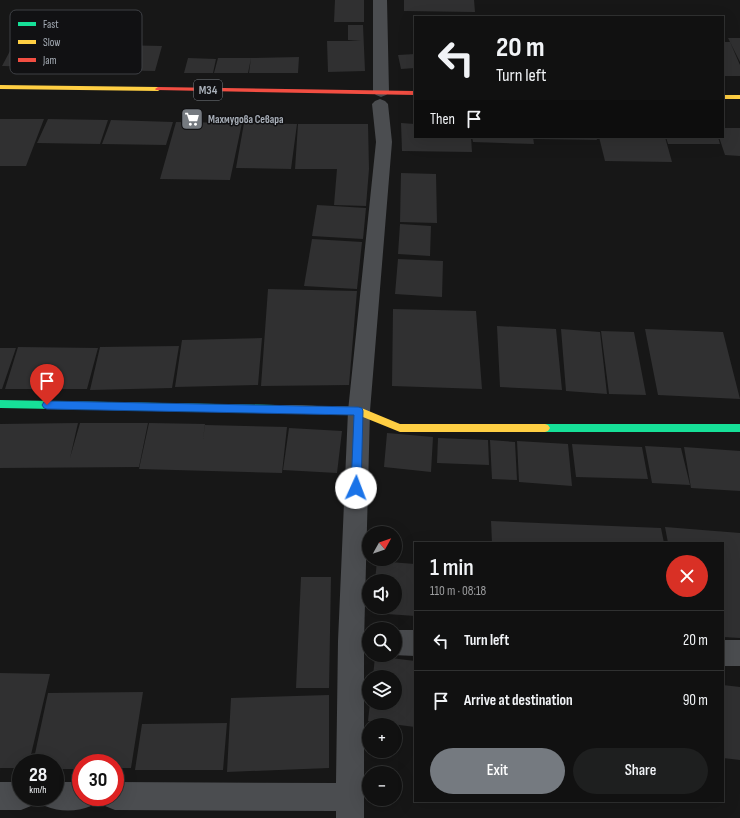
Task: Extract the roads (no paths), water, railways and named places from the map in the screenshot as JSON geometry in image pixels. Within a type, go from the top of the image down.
[{"type":"street","points":[[124,796],[349,808],[360,642],[358,411],[384,142],[380,101],[380,0]]},
{"type":"street","name":"M34","points":[[0,87],[380,101],[414,93]]},
{"type":"street","points":[[724,97],[740,97]]},
{"type":"street","points":[[0,404],[358,411],[400,428],[740,428]]},
{"type":"street","points":[[402,643],[414,643]]},
{"type":"street","points":[[724,653],[740,653]]},
{"type":"street","points":[[0,796],[12,796]]},
{"type":"place","name":"Махмудова Севара","points":[[192,119]]}]
